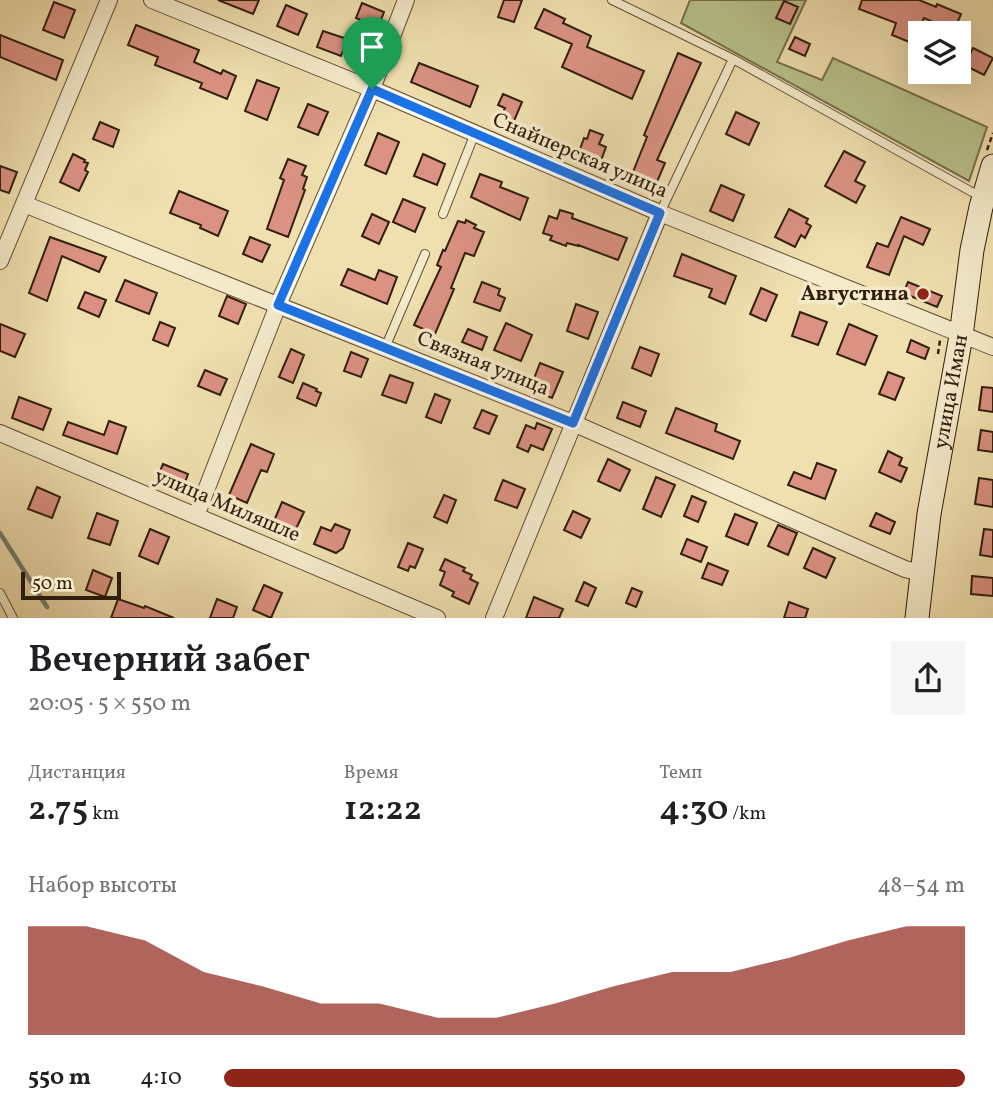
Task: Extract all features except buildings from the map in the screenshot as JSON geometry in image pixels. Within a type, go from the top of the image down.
[{"type":"street","points":[[0,261],[109,0]]},
{"type":"street","name":"Снайперская улица","points":[[152,0],[180,5],[660,213],[993,348]]},
{"type":"street","points":[[196,516],[278,305],[372,89],[406,0]]},
{"type":"street","name":"улица Иман","points":[[917,618],[929,514],[961,336],[972,250],[986,206],[993,166]]},
{"type":"street","name":"Связная улица","points":[[24,204],[573,423],[905,569],[921,573]]},
{"type":"street","points":[[494,618],[660,213]]},
{"type":"street","name":"улица Миляшле","points":[[0,433],[437,618]]},
{"type":"lane","points":[[612,0],[733,59],[986,206]]},
{"type":"lane","points":[[660,213],[733,59]]},
{"type":"lane","points":[[443,214],[475,133]]},
{"type":"lane","points":[[385,348],[425,254]]},
{"type":"lane","points":[[0,593],[13,618]]},
{"type":"green space","points":[[690,0],[806,0],[777,62],[822,80],[833,58],[987,127],[969,181],[681,23]]},
{"type":"waterway","points":[[0,533],[47,607]]},
{"type":"place","name":"Августина","points":[[923,294]]},
{"type":"route","points":[[372,89],[660,213],[573,423],[278,305],[372,89]]}]
